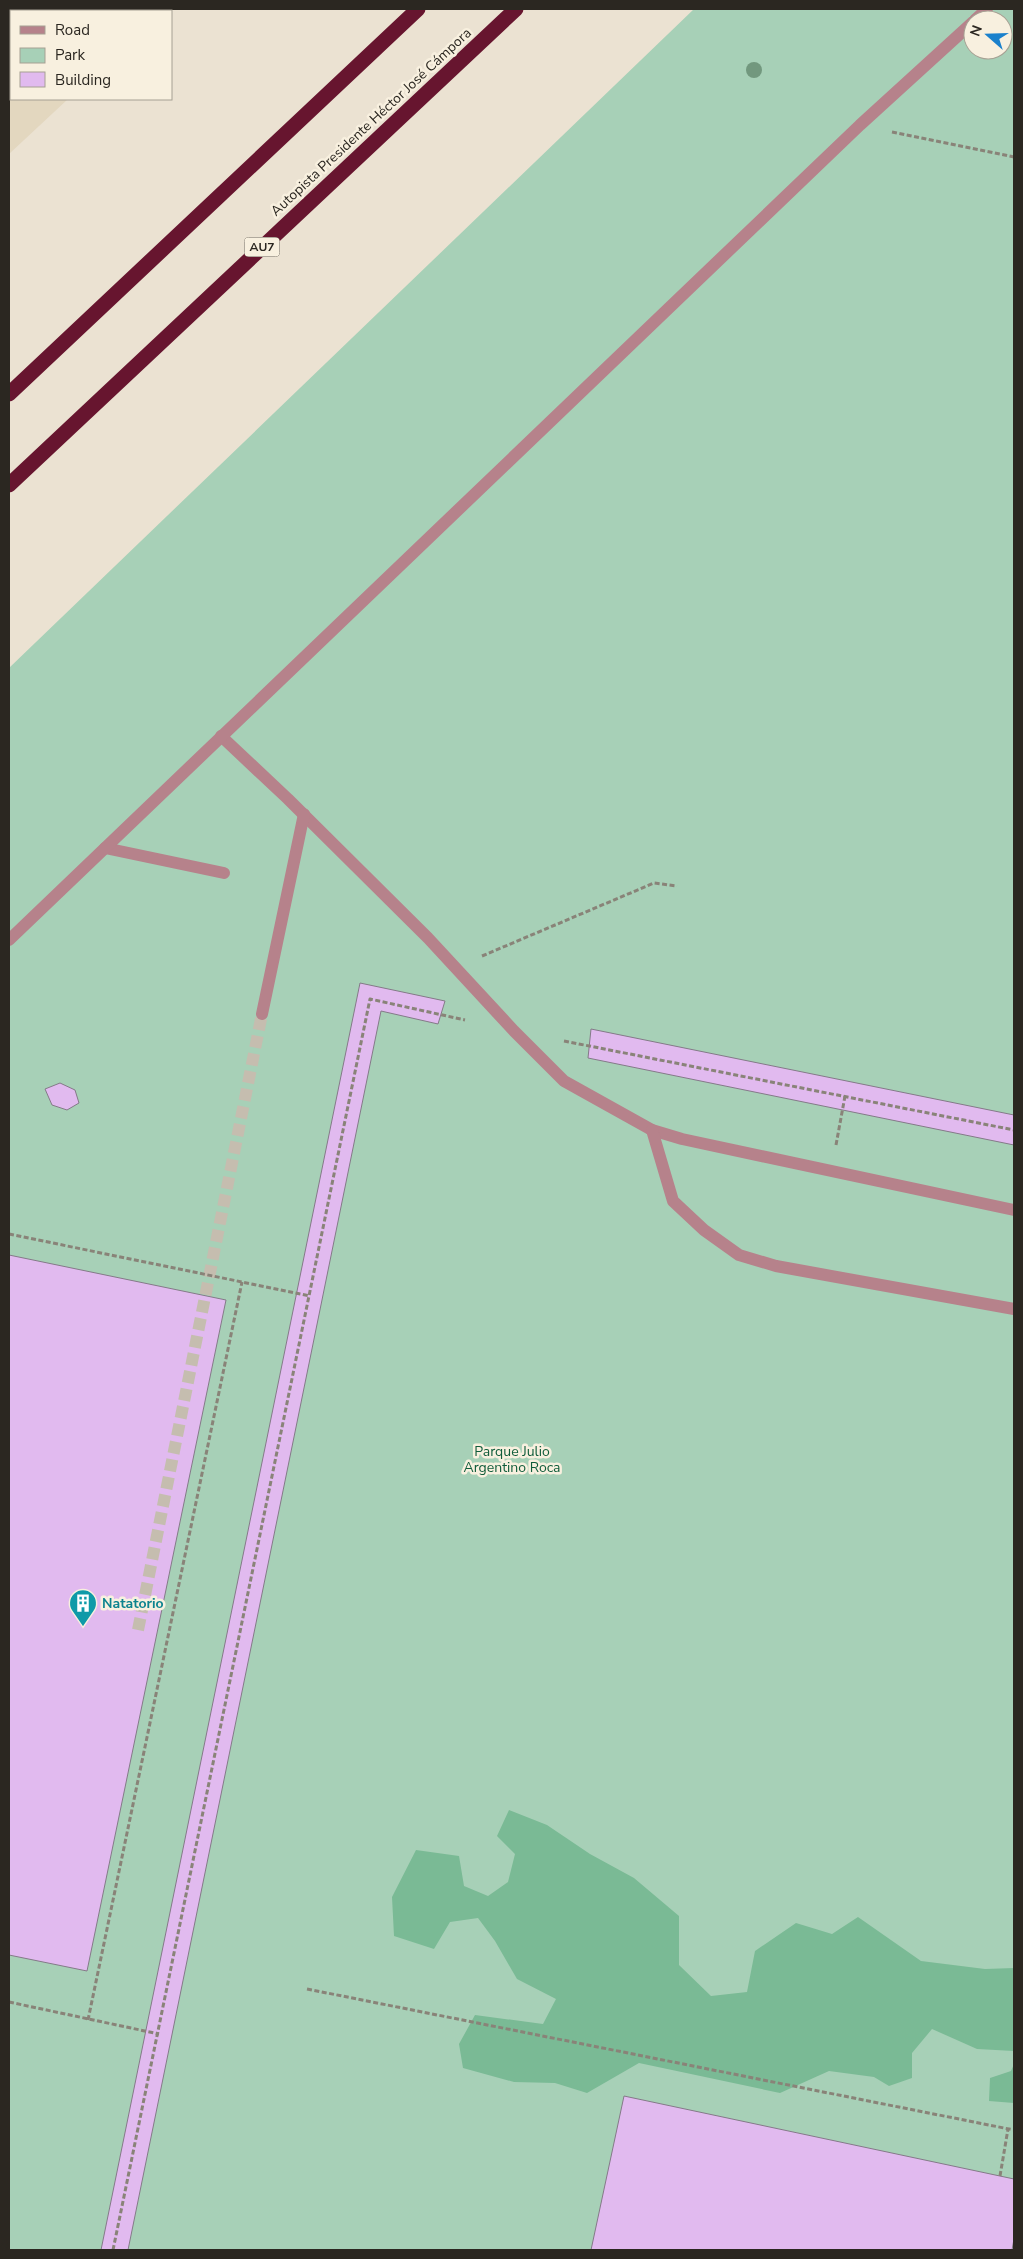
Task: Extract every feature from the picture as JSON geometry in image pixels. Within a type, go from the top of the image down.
[{"type":"highway","points":[[9,394],[418,9]]},
{"type":"highway","name":"Autopista Presidente Héctor José Cámpora","points":[[9,485],[516,9]]},
{"type":"lane","points":[[9,940],[860,125],[963,31]]},
{"type":"lane","points":[[221,736],[304,814],[456,967],[514,1031],[564,1081],[652,1130],[682,1140],[1014,1210]]},
{"type":"lane","points":[[262,1014],[304,814]]},
{"type":"lane","points":[[106,848],[224,873]]},
{"type":"lane","points":[[652,1130],[673,1201],[704,1230],[739,1255],[776,1266],[1014,1309]]},
{"type":"path","points":[[860,125],[1014,157]]},
{"type":"path","points":[[456,967],[654,883],[677,886]]},
{"type":"path","points":[[113,2250],[159,2034],[370,999],[466,1020]]},
{"type":"path","points":[[562,1041],[1014,1130]]},
{"type":"path","points":[[831,1171],[845,1096]]},
{"type":"path","points":[[9,1234],[310,1296]]},
{"type":"path","points":[[88,2020],[242,1282]]},
{"type":"path","points":[[307,1989],[1014,2130]]},
{"type":"path","points":[[9,2002],[159,2034]]},
{"type":"path","points":[[1000,2176],[1008,2129]]},
{"type":"shaded area","points":[[9,9],[165,9],[10,10],[10,100],[67,100],[9,154]]},
{"type":"green space","name":"Parque Julio Argentino Roca","points":[[694,9],[1014,9],[1014,2250],[9,2250],[9,668]]},
{"type":"green space","points":[[509,1810],[547,1825],[590,1854],[634,1878],[679,1916],[679,1965],[711,1996],[747,1992],[755,1951],[796,1923],[832,1934],[858,1917],[921,1961],[985,1969],[1014,1968],[1014,2051],[977,2049],[932,2029],[912,2053],[912,2078],[889,2086],[874,2077],[829,2071],[780,2093],[639,2063],[587,2093],[555,2083],[514,2082],[463,2068],[459,2044],[475,2015],[543,2024],[556,1999],[517,1979],[495,1941],[478,1918],[450,1922],[434,1949],[394,1936],[392,1897],[416,1850],[459,1856],[464,1886],[488,1896],[508,1882],[515,1854],[497,1836]]},
{"type":"green space","points":[[1014,2064],[1014,2103],[989,2101],[990,2078],[1011,2071]]},
{"type":"building","points":[[360,983],[445,1001],[438,1024],[381,1011],[128,2250],[101,2250]]},
{"type":"building","points":[[591,1029],[1014,1115],[1014,1145],[588,1058]]},
{"type":"building","points":[[60,1083],[75,1090],[79,1103],[67,1110],[52,1105],[45,1089]]},
{"type":"building","name":"Natatorio","points":[[9,1255],[226,1300],[87,1971],[9,1955]]},
{"type":"building","points":[[624,2096],[1014,2179],[1014,2239],[1012,2250],[591,2250]]},
{"type":"tunnel","points":[[138,1630],[262,1014]]},
{"type":"place","name":"Natatorio","points":[[83,1627]]}]
